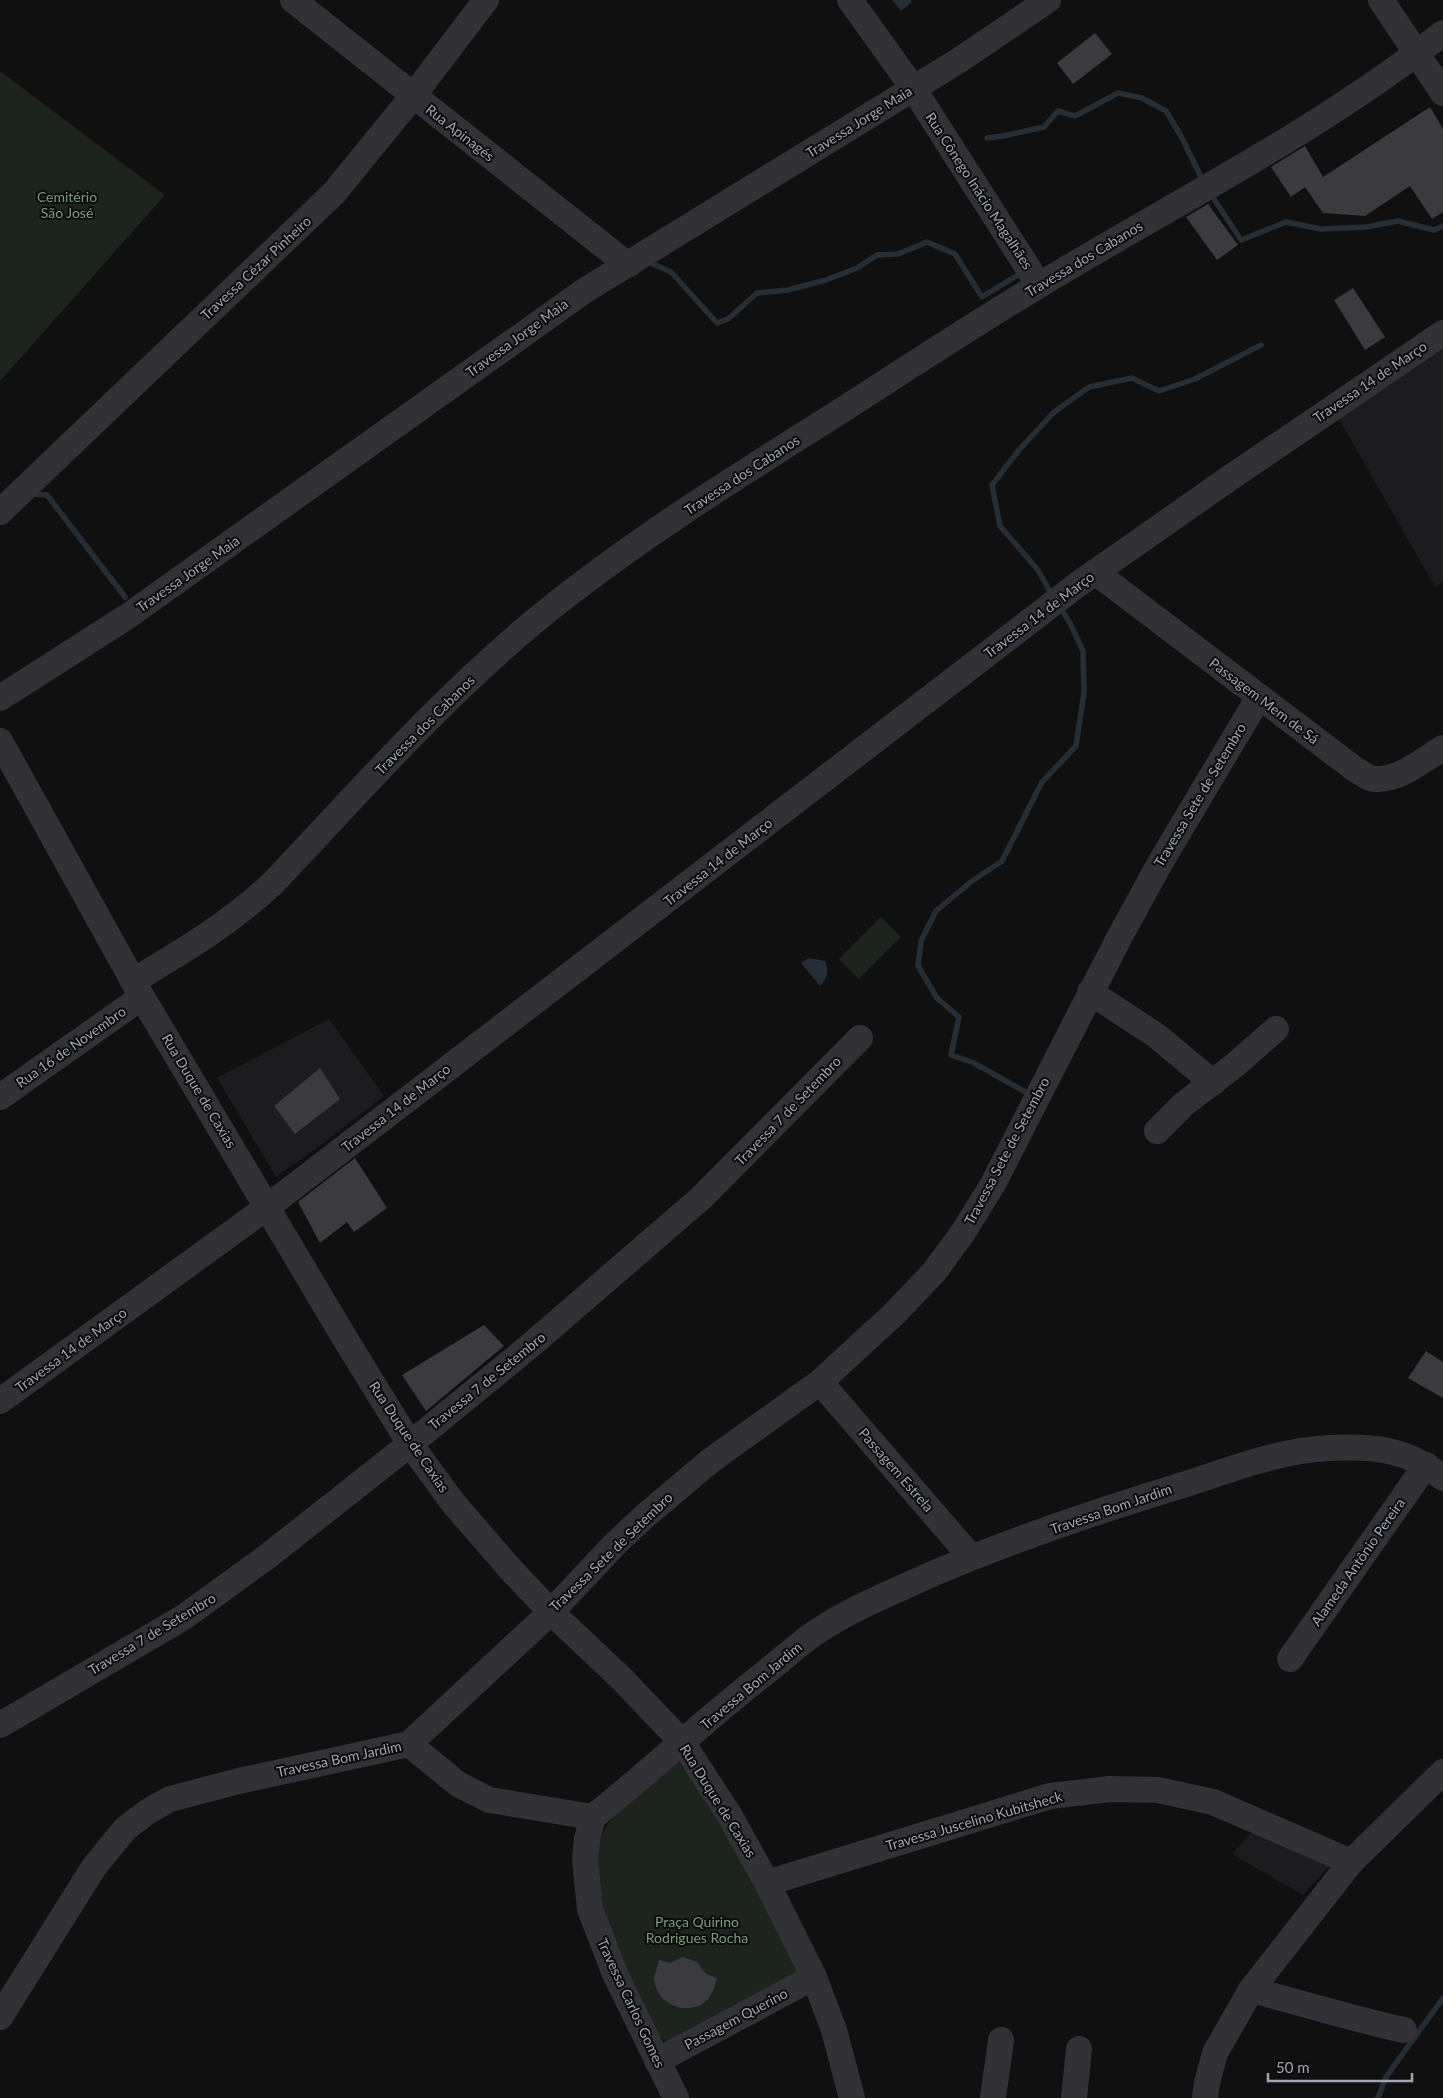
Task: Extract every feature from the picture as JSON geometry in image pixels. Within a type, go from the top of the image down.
[{"type":"street","name":"Travessa Cézar Pinheiro","points":[[0,512],[312,215],[354,170],[486,0]]},
{"type":"street","name":"Rua Cônego Inácio Magalhães","points":[[850,0],[913,88],[1039,285]]},
{"type":"street","name":"Travessa Jorge Maia","points":[[0,698],[128,616],[295,499],[535,324],[584,291],[958,61],[1048,0]]},
{"type":"street","points":[[1381,0],[1443,93]]},
{"type":"street","name":"Rua Apinagés","points":[[309,5],[413,96],[628,265]]},
{"type":"street","name":"Travessa dos Cabanos","points":[[137,989],[250,905],[411,736],[459,689],[499,652],[571,593],[629,550],[713,492],[1039,285],[1304,130],[1417,54],[1443,33]]},
{"type":"street","name":"Travessa 14 de Março","points":[[0,1401],[266,1208],[1095,572],[1443,333]]},
{"type":"street","name":"Passagem Mem de Sá","points":[[1095,572],[1258,697],[1369,778],[1383,778],[1398,774],[1443,748]]},
{"type":"street","name":"Travessa Sete de Setembro","points":[[409,1744],[551,1612],[616,1543],[676,1489],[710,1461],[820,1382],[894,1314],[934,1272],[962,1234],[993,1184],[1090,992],[1160,863],[1258,697]]},
{"type":"street","name":"Rua Duque de Caxias","points":[[0,741],[137,989],[201,1094],[266,1208],[410,1444],[454,1504],[479,1534],[551,1612],[622,1679],[682,1742],[730,1816],[767,1883],[814,1977],[834,2030],[852,2098]]},
{"type":"street","name":"Rua 16 de Novembro","points":[[0,1096],[137,989]]},
{"type":"street","points":[[1090,992],[1157,1036],[1213,1083]]},
{"type":"street","points":[[1157,1131],[1184,1104],[1213,1083],[1276,1029]]},
{"type":"street","name":"Travessa 7 de Setembro","points":[[0,1725],[192,1612],[268,1556],[410,1444],[531,1345],[702,1198],[860,1038]]},
{"type":"street","name":"Passagem Estrela","points":[[820,1382],[971,1557]]},
{"type":"street","name":"Travessa Bom Jardim","points":[[0,2017],[94,1866],[125,1829],[147,1812],[170,1799],[409,1744],[458,1784],[489,1800],[593,1817],[644,1777],[749,1685],[814,1633],[863,1605],[971,1557],[1120,1504],[1284,1454],[1328,1448],[1363,1448],[1406,1454],[1435,1471]]},
{"type":"street","name":"Alameda Antônio Pereira","points":[[1290,1660],[1435,1471]]},
{"type":"street","points":[[1205,2098],[1215,2053],[1250,1990],[1351,1862],[1443,1772]]},
{"type":"street","name":"Travessa Juscelino Kubitsheck","points":[[767,1883],[1050,1796],[1110,1789],[1158,1790],[1213,1802],[1351,1862]]},
{"type":"street","name":"Travessa Carlos Gomes","points":[[593,1817],[587,1839],[585,1860],[590,1909],[615,1974],[676,2098]]},
{"type":"street","name":"Passagem Querino","points":[[657,2060],[814,1977]]},
{"type":"street","points":[[1250,1990],[1362,2021],[1404,2030]]},
{"type":"street","points":[[993,2098],[1000,2040]]},
{"type":"street","points":[[1074,2098],[1079,2049]]},
{"type":"shaded area","points":[[892,0],[910,0],[912,2],[901,11]]},
{"type":"shaded area","points":[[1443,349],[1443,582],[1435,587],[1339,419]]},
{"type":"shaded area","points":[[809,958],[825,961],[827,974],[820,986],[801,963]]},
{"type":"shaded area","points":[[329,1019],[384,1096],[276,1177],[217,1078]]},
{"type":"shaded area","points":[[1259,1825],[1332,1863],[1303,1895],[1232,1854]]},
{"type":"green space","name":"Cemitério São José","points":[[0,71],[165,195],[0,381]]},
{"type":"green space","points":[[881,917],[901,937],[859,979],[839,959]]},
{"type":"green space","name":"Praça Quirino Rodrigues Rocha","points":[[678,1762],[707,1795],[801,1970],[666,2042],[656,2033],[617,1952],[604,1917],[595,1869],[600,1839],[608,1824],[617,1813]]},
{"type":"building","points":[[1095,33],[1112,54],[1073,84],[1057,63]]},
{"type":"building","points":[[1430,107],[1443,129],[1443,212],[1432,219],[1410,186],[1365,216],[1323,213],[1305,187],[1291,197],[1271,167],[1305,146],[1323,177]]},
{"type":"building","points":[[1208,204],[1238,245],[1217,260],[1186,217]]},
{"type":"building","points":[[1353,288],[1385,337],[1365,350],[1334,300]]},
{"type":"building","points":[[320,1068],[340,1099],[295,1134],[274,1106]]},
{"type":"building","points":[[355,1158],[387,1208],[354,1232],[347,1222],[320,1243],[298,1202]]},
{"type":"building","points":[[484,1325],[504,1346],[426,1411],[402,1375]]},
{"type":"building","points":[[1426,1351],[1443,1362],[1443,1398],[1408,1378]]},
{"type":"building","points":[[683,1957],[697,1962],[706,1974],[717,1978],[709,1998],[701,2005],[690,2008],[680,2008],[670,2004],[661,1997],[656,1988],[654,1978],[659,1960],[669,1963]]},
{"type":"waterway","points":[[987,138],[1044,127],[1058,111],[1075,116],[1118,93],[1142,98],[1166,111],[1181,136],[1204,183]]},
{"type":"waterway","points":[[1210,193],[1241,240],[1286,222],[1321,229],[1366,227],[1398,221],[1434,230],[1443,226]]},
{"type":"waterway","points":[[653,264],[671,272],[717,323],[728,319],[757,293],[788,290],[826,280],[857,268],[877,255],[898,254],[927,242],[955,254],[982,297],[1023,272]]},
{"type":"waterway","points":[[1049,590],[1038,570],[1000,526],[992,485],[1019,450],[1053,413],[1089,387],[1132,378],[1159,391],[1195,379],[1261,345]]},
{"type":"waterway","points":[[33,494],[47,495],[125,597]]},
{"type":"waterway","points":[[1027,1093],[974,1063],[951,1055],[959,1017],[937,998],[918,966],[921,941],[936,911],[972,881],[1002,861],[1042,782],[1076,746],[1084,693],[1083,651],[1061,609]]},
{"type":"waterway","points":[[1378,2098],[1386,2077],[1443,1998]]}]
